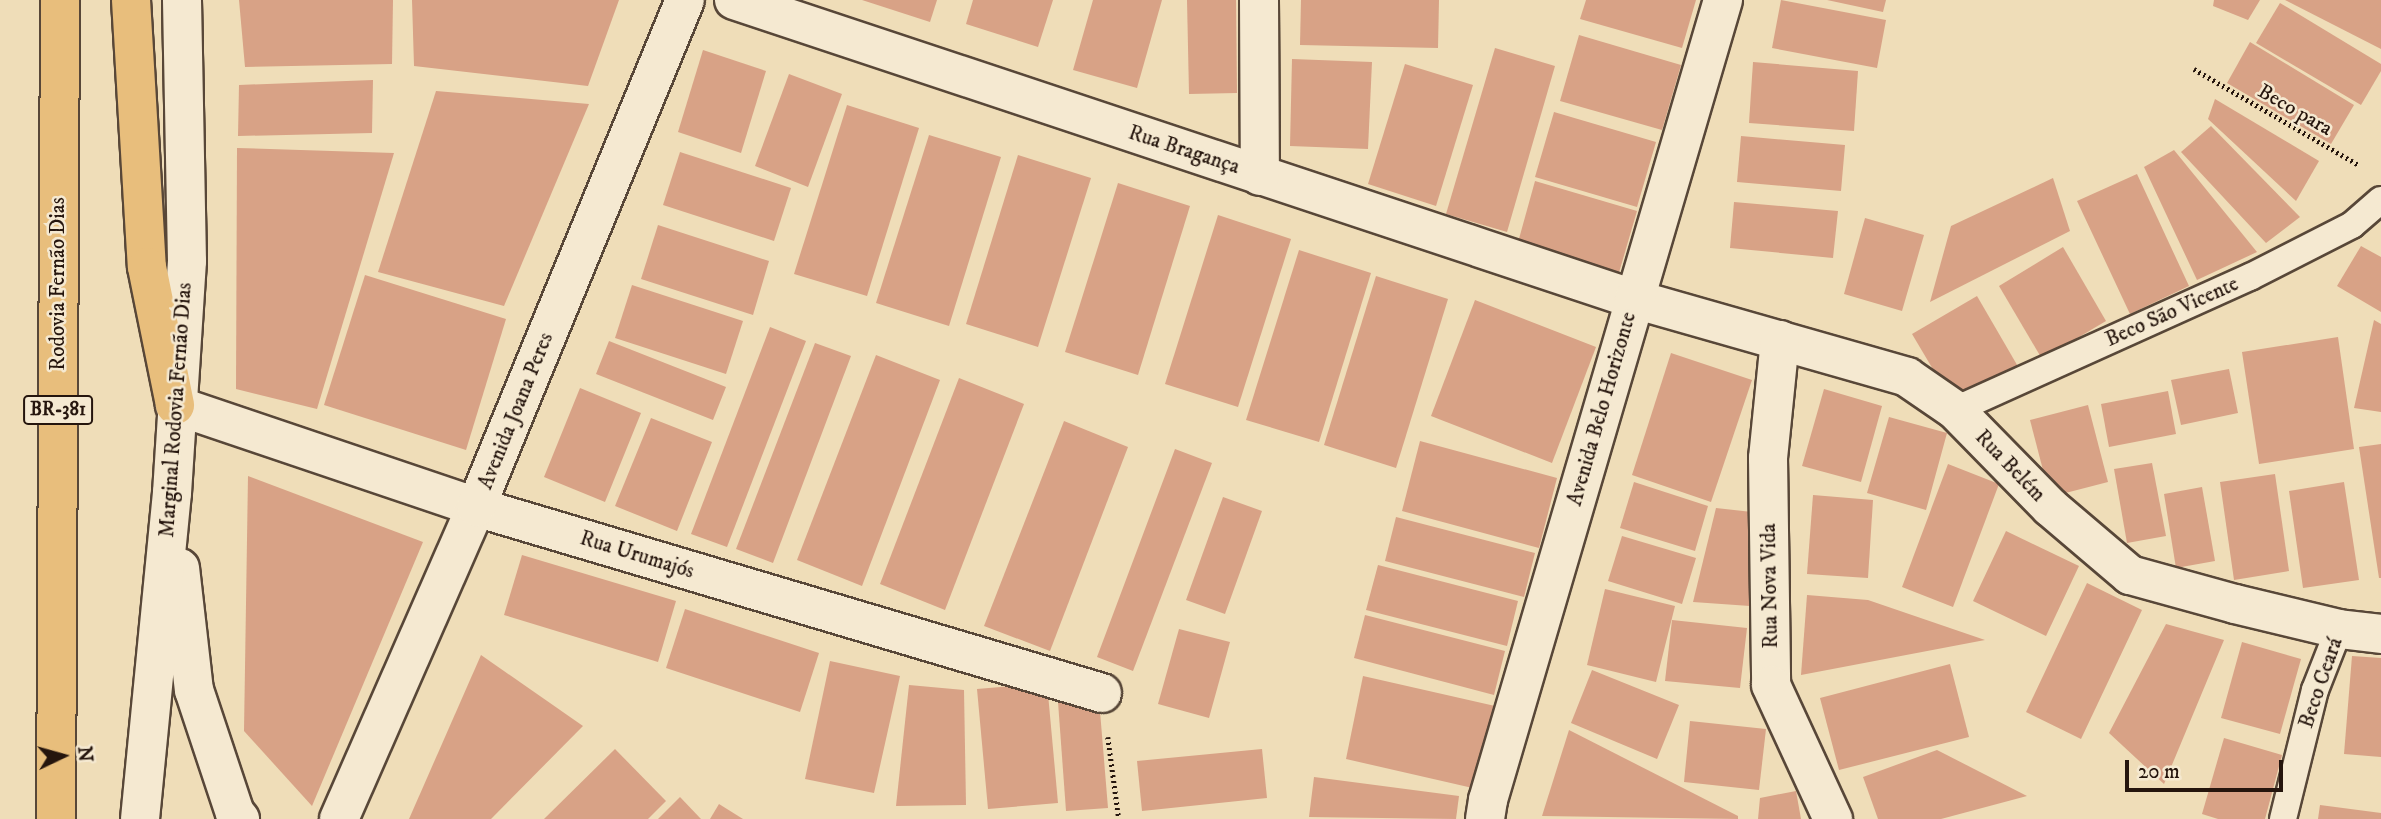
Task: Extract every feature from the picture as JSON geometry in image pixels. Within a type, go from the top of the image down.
[{"type":"highway","name":"Rodovia Fernão Dias","points":[[56,819],[60,0]]},
{"type":"highway","points":[[131,0],[147,267],[175,405]]},
{"type":"street","name":"Marginal Rodovia Fernão Dias","points":[[140,819],[172,493],[175,405],[187,261],[182,0]]},
{"type":"street","name":"Avenida Joana Peres","points":[[339,819],[477,507],[685,0]]},
{"type":"street","name":"Rua Bragança","points":[[734,0],[1634,299]]},
{"type":"street","points":[[1259,0],[1260,176]]},
{"type":"street","name":"Avenida Belo Horizonte","points":[[1485,819],[1488,800],[1723,0]]},
{"type":"street","name":"Rua Belém","points":[[1634,299],[1907,377],[1955,410],[2050,507],[2130,575],[2339,629],[2381,634]]},
{"type":"street","name":"Rua Nova Vida","points":[[1780,341],[1768,458],[1771,685],[1833,819]]},
{"type":"street","name":"Rua Urumajós","points":[[175,405],[477,507],[1102,693]]},
{"type":"street","points":[[172,493],[194,690],[235,813],[240,819]]},
{"type":"lane","name":"Beco São Vicente","points":[[1955,410],[2250,277],[2352,225],[2381,200]]},
{"type":"lane","name":"Beco Ceará","points":[[2283,819],[2315,690],[2339,629]]},
{"type":"path","name":"Beco para","points":[[2193,69],[2369,171]]},
{"type":"path","points":[[1102,693],[1119,819]]},
{"type":"building","points":[[239,0],[393,0],[392,64],[245,67]]},
{"type":"building","points":[[412,0],[619,0],[588,86],[414,66]]},
{"type":"building","points":[[862,0],[937,0],[930,22]]},
{"type":"building","points":[[973,0],[1053,0],[1038,47],[966,24]]},
{"type":"building","points":[[1093,0],[1162,0],[1137,88],[1073,70]]},
{"type":"building","points":[[1187,0],[1236,0],[1237,93],[1189,94]]},
{"type":"building","points":[[1301,0],[1439,0],[1438,48],[1300,45]]},
{"type":"building","points":[[1586,0],[1696,0],[1682,48],[1580,19]]},
{"type":"building","points":[[1781,0],[1886,20],[1877,68],[1772,48]]},
{"type":"building","points":[[1827,0],[1886,0],[1883,12]]},
{"type":"building","points":[[2214,0],[2260,0],[2248,20],[2213,6]]},
{"type":"building","points":[[2285,0],[2381,0],[2381,49]]},
{"type":"building","points":[[2280,3],[2381,64],[2381,71],[2361,105],[2256,43]]},
{"type":"building","points":[[1579,35],[1681,65],[1662,130],[1560,101]]},
{"type":"building","points":[[2250,42],[2354,105],[2331,144],[2227,83]]},
{"type":"building","points":[[1495,48],[1555,66],[1507,232],[1446,214]]},
{"type":"building","points":[[703,50],[766,71],[741,153],[678,132]]},
{"type":"building","points":[[1292,59],[1372,62],[1368,149],[1290,146]]},
{"type":"building","points":[[1753,62],[1858,71],[1854,131],[1749,123]]},
{"type":"building","points":[[1405,64],[1473,85],[1436,206],[1368,184]]},
{"type":"building","points":[[789,74],[842,94],[808,187],[755,166]]},
{"type":"building","points":[[373,80],[372,133],[238,136],[239,85]]},
{"type":"building","points":[[436,91],[589,104],[504,306],[378,272]]},
{"type":"building","points":[[2215,99],[2319,161],[2296,201],[2208,119]]},
{"type":"building","points":[[847,105],[919,128],[867,296],[794,274]]},
{"type":"building","points":[[1554,112],[1656,142],[1637,207],[1535,177]]},
{"type":"building","points":[[2211,126],[2300,217],[2266,243],[2181,152]]},
{"type":"building","points":[[929,135],[1001,157],[949,326],[876,303]]},
{"type":"building","points":[[1741,136],[1845,145],[1841,191],[1737,182]]},
{"type":"building","points":[[237,148],[394,153],[317,409],[236,389]]},
{"type":"building","points":[[2174,150],[2257,252],[2197,280],[2144,167]]},
{"type":"building","points":[[680,152],[791,188],[774,241],[663,205]]},
{"type":"building","points":[[1018,155],[1091,178],[1038,347],[966,324]]},
{"type":"building","points":[[2137,174],[2189,286],[2130,314],[2077,201]]},
{"type":"building","points":[[2053,178],[2070,231],[1930,302],[1951,226]]},
{"type":"building","points":[[1535,181],[1637,211],[1618,276],[1517,246]]},
{"type":"building","points":[[1118,183],[1190,206],[1138,375],[1065,352]]},
{"type":"building","points":[[1734,202],[1838,211],[1833,258],[1730,248]]},
{"type":"building","points":[[1218,215],[1291,239],[1238,407],[1165,384]]},
{"type":"building","points":[[1865,218],[1924,235],[1902,311],[1844,294]]},
{"type":"building","points":[[658,225],[769,261],[753,315],[641,279]]},
{"type":"building","points":[[2361,246],[2381,257],[2381,312],[2337,286]]},
{"type":"building","points":[[2063,247],[2106,321],[2042,359],[1999,286]]},
{"type":"building","points":[[1299,250],[1371,273],[1319,442],[1246,420]]},
{"type":"building","points":[[365,275],[506,319],[466,450],[324,405]]},
{"type":"building","points":[[1376,276],[1448,299],[1396,468],[1324,445]]},
{"type":"building","points":[[632,285],[743,321],[726,374],[615,338]]},
{"type":"building","points":[[1977,296],[2020,370],[1956,408],[1912,334]]},
{"type":"building","points":[[1475,300],[1596,347],[1552,463],[1431,416]]},
{"type":"building","points":[[2374,320],[2381,324],[2381,412],[2354,408]]},
{"type":"building","points":[[770,327],[806,341],[727,547],[691,534]]},
{"type":"building","points":[[2338,337],[2354,449],[2259,464],[2242,352]]},
{"type":"building","points":[[609,341],[726,387],[713,420],[596,374]]},
{"type":"building","points":[[815,343],[851,356],[773,563],[736,549]]},
{"type":"building","points":[[1671,353],[1752,380],[1711,502],[1632,475]]},
{"type":"building","points":[[876,355],[940,380],[862,586],[797,560]]},
{"type":"building","points":[[2229,369],[2238,413],[2181,425],[2171,380]]},
{"type":"building","points":[[959,378],[1024,404],[945,610],[880,584]]},
{"type":"building","points":[[580,388],[641,413],[605,502],[544,477]]},
{"type":"building","points":[[1824,389],[1882,406],[1861,482],[1802,466]]},
{"type":"building","points":[[2168,391],[2176,434],[2109,447],[2101,404]]},
{"type":"building","points":[[2088,405],[2108,482],[2050,497],[2030,420]]},
{"type":"building","points":[[1889,417],[1947,433],[1926,510],[1867,493]]},
{"type":"building","points":[[651,418],[712,442],[677,531],[615,506]]},
{"type":"building","points":[[1064,421],[1128,447],[1050,651],[984,626]]},
{"type":"building","points":[[1420,441],[1557,478],[1539,548],[1402,511]]},
{"type":"building","points":[[2381,444],[2381,578],[2379,578],[2359,447]]},
{"type":"building","points":[[1175,449],[1212,463],[1133,671],[1097,657]]},
{"type":"building","points":[[2152,463],[2166,536],[2127,543],[2114,469]]},
{"type":"building","points":[[1948,464],[1999,484],[1953,607],[1902,587]]},
{"type":"building","points":[[2275,474],[2289,571],[2234,580],[2220,482]]},
{"type":"building","points":[[248,476],[423,542],[312,806],[244,731]]},
{"type":"building","points":[[1634,482],[1708,506],[1695,551],[1620,528]]},
{"type":"building","points":[[2344,482],[2359,580],[2303,588],[2289,491]]},
{"type":"building","points":[[2202,487],[2215,561],[2176,568],[2164,494]]},
{"type":"building","points":[[1813,495],[1873,500],[1868,578],[1807,574]]},
{"type":"building","points":[[1223,497],[1262,511],[1225,614],[1186,600]]},
{"type":"building","points":[[1716,508],[1752,512],[1750,606],[1693,602]]},
{"type":"building","points":[[1396,517],[1535,553],[1524,597],[1385,561]]},
{"type":"building","points":[[2006,531],[2079,566],[2046,636],[1973,601]]},
{"type":"building","points":[[1622,536],[1696,558],[1682,604],[1608,581]]},
{"type":"building","points":[[522,555],[676,601],[658,662],[504,615]]},
{"type":"building","points":[[1378,565],[1518,601],[1507,646],[1366,610]]},
{"type":"building","points":[[2087,583],[2142,610],[2081,739],[2026,712]]},
{"type":"building","points":[[1605,589],[1675,606],[1656,682],[1587,665]]},
{"type":"building","points":[[1807,595],[1868,600],[1985,640],[1801,675]]},
{"type":"building","points":[[685,609],[819,653],[800,712],[666,668]]},
{"type":"building","points":[[1365,615],[1505,651],[1494,695],[1354,658]]},
{"type":"building","points":[[1672,620],[1747,628],[1740,688],[1665,681]]},
{"type":"building","points":[[2166,624],[2224,640],[2164,784],[2109,733]]},
{"type":"building","points":[[1179,629],[1230,642],[1209,718],[1158,704]]},
{"type":"building","points":[[2242,642],[2301,659],[2280,734],[2221,718]]},
{"type":"building","points":[[481,655],[583,726],[491,819],[409,819]]},
{"type":"building","points":[[2352,656],[2381,658],[2381,757],[2344,754]]},
{"type":"building","points":[[830,661],[900,676],[874,793],[805,779]]},
{"type":"building","points":[[1950,664],[1969,737],[1839,770],[1820,698]]},
{"type":"building","points":[[1592,670],[1679,705],[1657,759],[1571,723]]},
{"type":"building","points":[[1363,676],[1495,706],[1477,789],[1346,759]]},
{"type":"building","points":[[1047,683],[1058,803],[988,809],[977,689]]},
{"type":"building","points":[[909,685],[964,690],[966,805],[896,806]]},
{"type":"building","points":[[1099,699],[1108,808],[1066,811],[1058,702]]},
{"type":"building","points":[[1690,721],[1766,729],[1759,790],[1684,782]]},
{"type":"building","points":[[1569,730],[1738,816],[1738,819],[1542,816]]},
{"type":"building","points":[[2224,738],[2282,755],[2265,819],[2218,819],[2202,814]]},
{"type":"building","points":[[615,749],[666,801],[648,819],[544,819]]},
{"type":"building","points":[[1262,749],[1267,798],[1142,811],[1137,761]]},
{"type":"building","points":[[1937,750],[2027,796],[1941,819],[1878,819],[1863,777]]},
{"type":"building","points":[[1314,777],[1459,796],[1456,819],[1309,817]]},
{"type":"building","points":[[1796,791],[1801,819],[1758,819],[1760,798]]},
{"type":"building","points":[[680,797],[701,819],[658,819]]},
{"type":"building","points":[[719,804],[743,819],[710,819]]},
{"type":"building","points":[[2320,805],[2381,813],[2381,819],[2318,819]]}]
